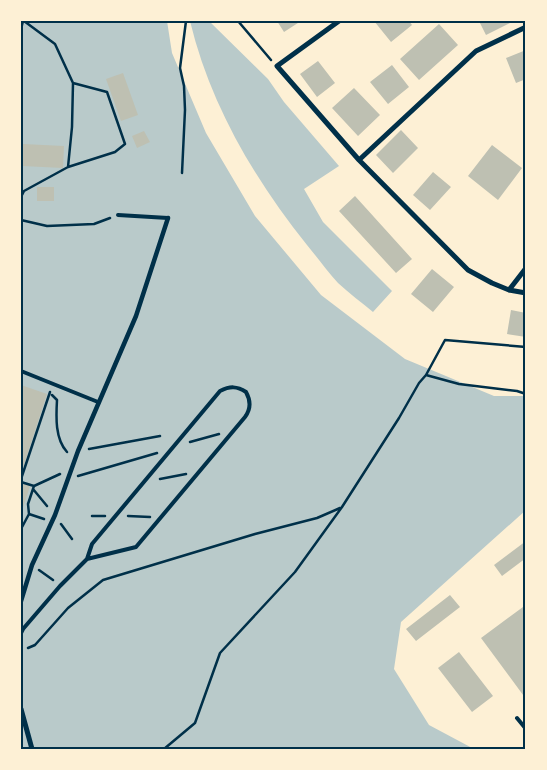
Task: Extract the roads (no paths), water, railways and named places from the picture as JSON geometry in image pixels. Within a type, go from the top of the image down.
[{"type":"street","points":[[340,21],[277,66],[359,160],[468,270],[492,284],[526,293]]},
{"type":"street","points":[[359,160],[476,51],[526,27]]},
{"type":"street","points":[[21,602],[32,565],[55,515],[78,451],[136,316],[168,218]]},
{"type":"street","points":[[509,290],[526,268]]},
{"type":"street","points":[[21,709],[32,749]]},
{"type":"lane","points":[[118,216],[168,218]]},
{"type":"lane","points":[[21,371],[98,402]]},
{"type":"lane","points":[[21,633],[60,586],[87,559],[92,544],[220,391],[234,386],[241,388],[249,398],[249,412],[136,547],[87,559]]},
{"type":"lane","points":[[517,718],[526,729]]}]
